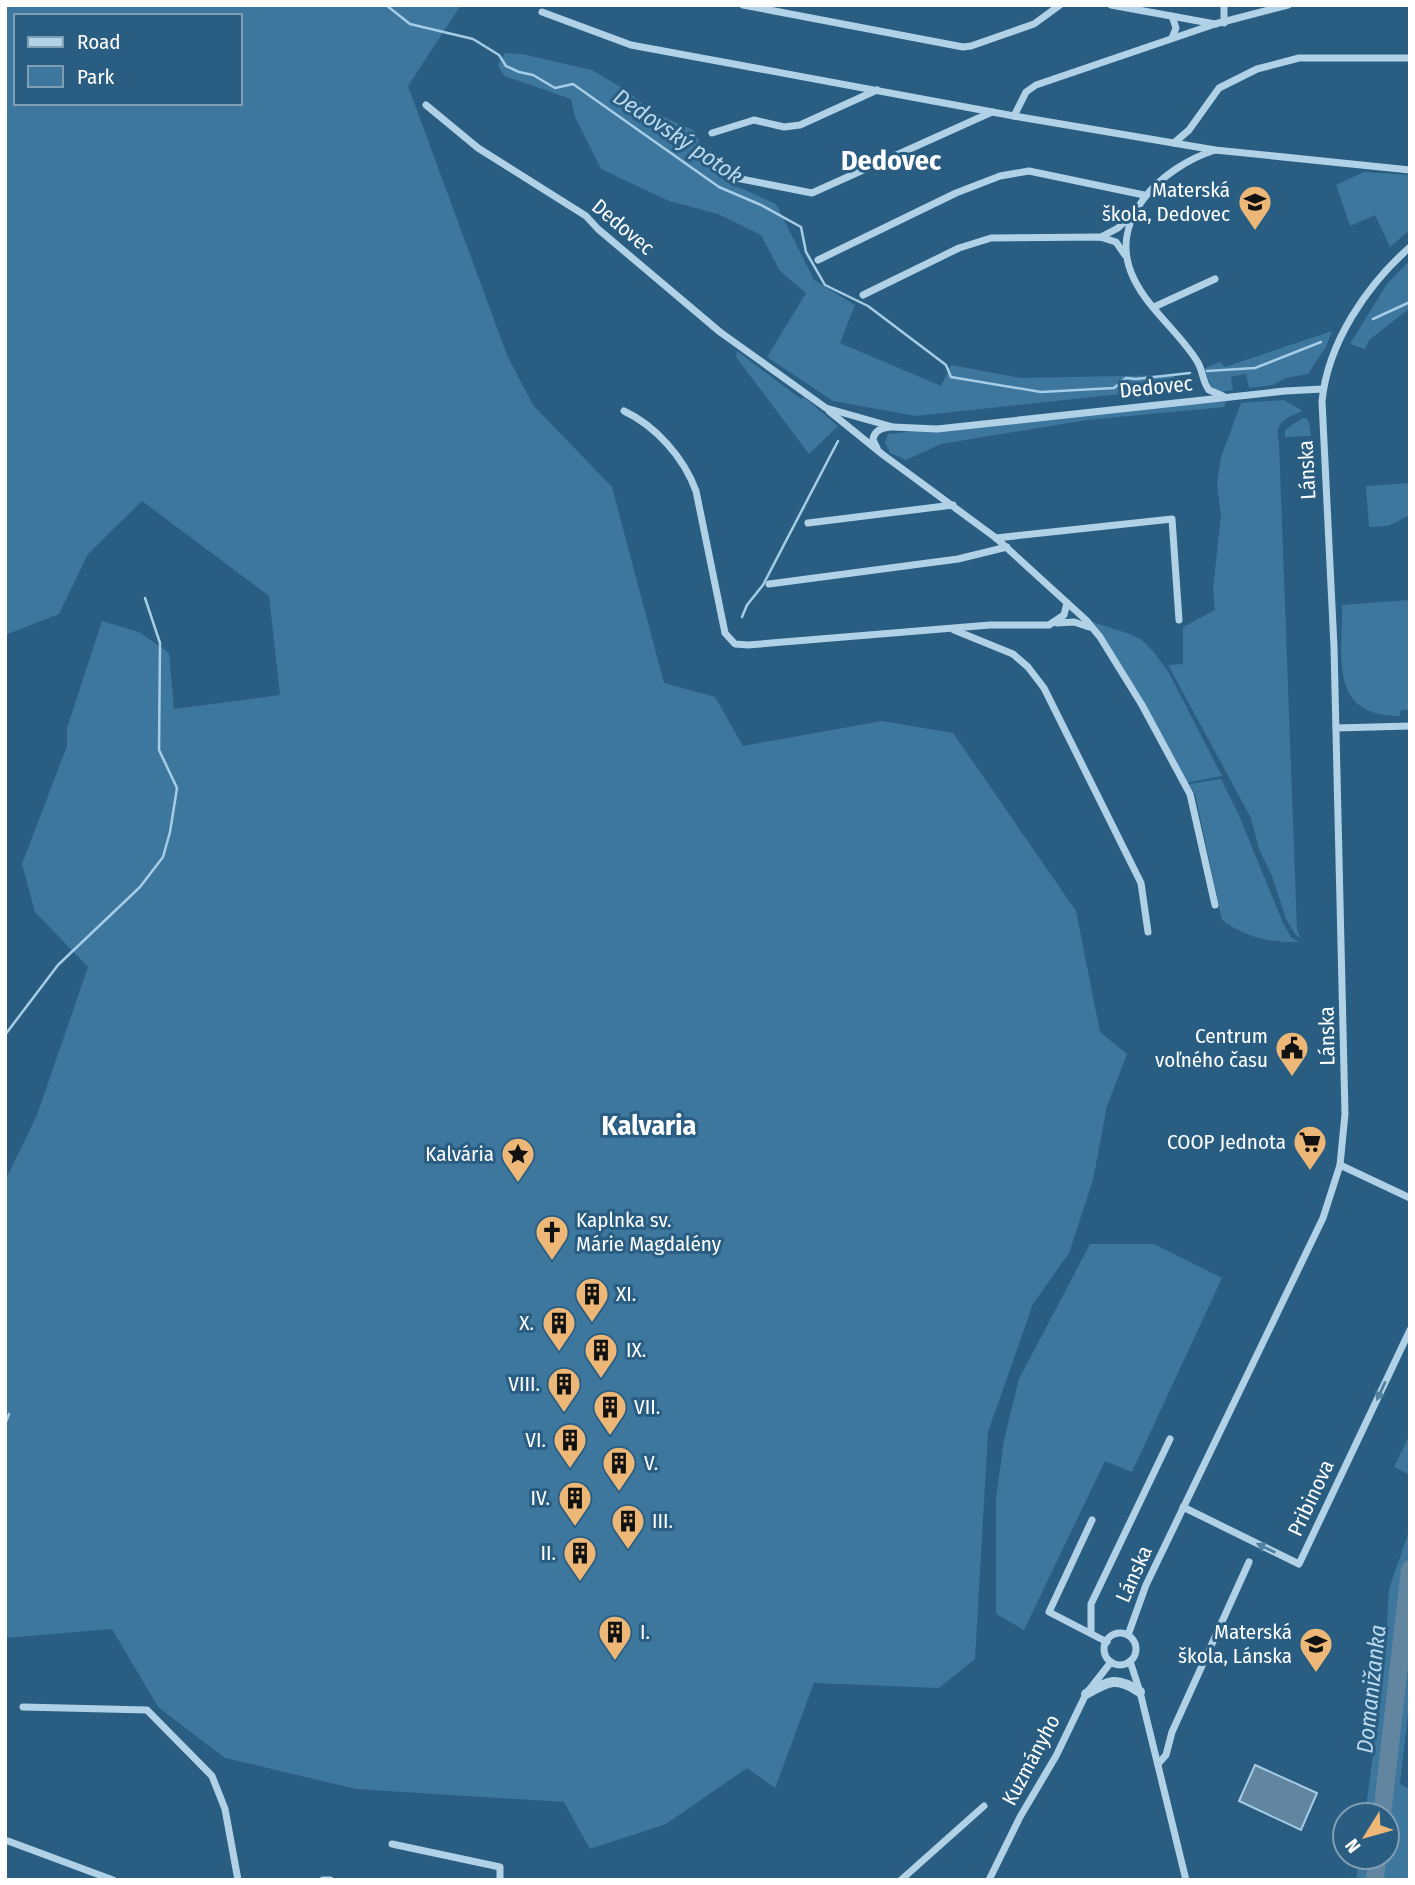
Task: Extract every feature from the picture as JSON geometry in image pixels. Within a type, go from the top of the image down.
[{"type":"street","points":[[743,5],[968,47],[1034,24],[1060,5]]},
{"type":"street","points":[[1111,5],[1219,24]]},
{"type":"street","points":[[1219,24],[1224,5]]},
{"type":"street","points":[[1013,116],[1027,92],[1036,85],[1172,38],[1288,5]]},
{"type":"street","points":[[542,12],[631,45],[1013,116],[1215,150],[1410,170]]},
{"type":"street","points":[[1172,16],[1176,28],[1172,38]]},
{"type":"street","points":[[1174,143],[1189,130],[1219,88],[1257,69],[1299,58],[1410,58]]},
{"type":"street","points":[[712,133],[754,120],[783,127],[800,125],[877,90]]},
{"type":"street","name":"Dedovec","points":[[426,105],[478,148],[586,216],[720,332],[954,505],[1007,547],[1067,603],[1100,637],[1143,705],[1185,783],[1194,806],[1215,905]]},
{"type":"street","points":[[731,177],[812,193],[993,111]]},
{"type":"street","points":[[1127,258],[1127,239],[1134,214],[1144,195],[1184,164],[1215,150]]},
{"type":"street","points":[[817,260],[956,193],[1000,177],[1029,171],[1144,195]]},
{"type":"street","points":[[1100,237],[1118,228],[1134,214]]},
{"type":"street","points":[[863,295],[960,248],[991,237],[1100,237],[1116,242],[1127,258]]},
{"type":"street","points":[[1323,389],[1341,340],[1365,295],[1389,265],[1410,247]]},
{"type":"street","name":"Dedovec","points":[[1127,258],[1135,281],[1199,366],[1205,386],[1216,395],[1227,397]]},
{"type":"street","points":[[1154,307],[1215,279]]},
{"type":"street","name":"Dedovec","points":[[826,408],[893,427],[937,429],[1323,389]]},
{"type":"street","name":"Lánska","points":[[1128,1635],[1146,1585],[1323,1218],[1340,1165],[1344,1140],[1345,1079],[1333,620],[1322,422],[1323,389]]},
{"type":"street","points":[[624,411],[639,419],[662,438],[691,479],[696,491],[725,633],[731,642],[748,645],[990,625],[1049,625],[1068,621],[1080,622],[1100,637]]},
{"type":"street","points":[[882,454],[874,443],[873,436],[880,430],[893,427]]},
{"type":"street","points":[[808,523],[954,505]]},
{"type":"street","points":[[996,538],[1172,519],[1179,620]]},
{"type":"street","points":[[768,584],[958,559],[1007,547]]},
{"type":"street","points":[[1049,625],[1064,615],[1067,603]]},
{"type":"street","points":[[954,630],[1013,654],[1028,667],[1044,688],[1138,877],[1144,895],[1149,932]]},
{"type":"street","points":[[1336,728],[1410,726]]},
{"type":"street","points":[[1340,1165],[1410,1198]]},
{"type":"street","name":"Pribinova","points":[[1183,1507],[1299,1564],[1410,1330]]},
{"type":"street","points":[[1091,1633],[1091,1604],[1170,1439]]},
{"type":"street","points":[[1092,1520],[1049,1612],[1107,1642]]},
{"type":"street","points":[[1158,1763],[1167,1755],[1172,1732],[1249,1562]]},
{"type":"street","points":[[1116,1634],[1128,1635],[1136,1648],[1135,1655],[1121,1665],[1111,1662],[1106,1654],[1107,1642],[1116,1634]]},
{"type":"street","points":[[1130,1661],[1186,1880]]},
{"type":"street","name":"Kuzmányho","points":[[989,1880],[1086,1694],[1111,1662]]},
{"type":"street","points":[[1086,1694],[1108,1682],[1118,1681],[1140,1692]]},
{"type":"street","points":[[23,1707],[147,1710],[212,1776],[225,1809],[238,1880]]},
{"type":"street","points":[[901,1880],[984,1806]]},
{"type":"street","points":[[8,1841],[113,1880]]},
{"type":"street","points":[[392,1844],[500,1867],[500,1880]]},
{"type":"street","points":[[323,1880],[330,1880]]},
{"type":"green space","points":[[5,5],[461,5],[408,86],[507,355],[533,405],[612,487],[664,683],[715,697],[743,746],[882,721],[953,733],[1076,911],[1100,1032],[1127,1054],[1107,1106],[1093,1180],[1069,1253],[1033,1304],[988,1432],[975,1659],[939,1688],[814,1683],[775,1788],[747,1768],[666,1824],[590,1849],[564,1802],[356,1789],[225,1758],[158,1707],[112,1629],[5,1638],[5,1181],[37,1115],[88,967],[35,912],[22,864],[67,746],[67,728],[102,621],[139,632],[169,653],[174,709],[280,695],[269,596],[142,501],[88,554],[59,614],[5,635]]},
{"type":"green space","points":[[505,53],[522,54],[592,70],[629,92],[651,111],[695,131],[708,162],[725,181],[776,204],[814,280],[855,305],[840,343],[941,386],[951,365],[1021,378],[1174,375],[1177,388],[916,416],[833,401],[767,357],[806,293],[780,271],[761,235],[718,214],[669,201],[601,169],[575,117],[571,99],[504,76],[498,65]]},
{"type":"green space","points":[[1364,172],[1410,175],[1410,230],[1390,247],[1375,215],[1350,226],[1336,185]]},
{"type":"green space","points":[[1410,260],[1410,308],[1369,340],[1365,349],[1350,344],[1387,284]]},
{"type":"green space","points":[[1332,331],[1326,347],[1308,374],[1286,378],[1273,385],[1249,388],[1246,374],[1231,377],[1233,390],[1220,392],[1212,387],[1203,369],[1220,362],[1225,367]]},
{"type":"green space","points":[[737,351],[801,399],[804,397],[838,426],[809,454],[736,357]]},
{"type":"green space","points":[[1227,397],[1224,407],[1087,420],[941,444],[906,460],[890,453],[885,442],[888,434]]},
{"type":"green space","points":[[1284,400],[1303,411],[1283,422],[1278,430],[1297,930],[1301,939],[1286,919],[1272,876],[1259,849],[1251,818],[1168,665],[1183,664],[1183,627],[1215,610],[1213,589],[1221,515],[1217,484],[1221,457],[1241,403]]},
{"type":"green space","points":[[1302,418],[1309,422],[1311,436],[1285,437],[1285,430]]},
{"type":"green space","points":[[1410,483],[1410,515],[1388,526],[1369,527],[1366,486]]},
{"type":"green space","points":[[1410,600],[1410,710],[1401,710],[1400,716],[1377,713],[1361,706],[1350,695],[1344,680],[1342,605]]},
{"type":"green space","points":[[1086,620],[1130,634],[1142,640],[1153,651],[1169,673],[1222,776],[1185,783],[1166,746]]},
{"type":"green space","points":[[1221,779],[1238,813],[1283,923],[1291,937],[1299,942],[1258,938],[1222,920],[1195,794],[1189,784]]},
{"type":"green space","points":[[1090,1244],[1154,1244],[1222,1278],[1132,1472],[1105,1461],[1024,1630],[996,1614],[996,1498],[1004,1440],[1019,1379]]},
{"type":"green space","points":[[1410,1434],[1410,1475],[1394,1467]]},
{"type":"green space","points":[[1410,1528],[1410,1696],[1400,1784],[1410,1789],[1410,1880],[1356,1880],[1357,1871],[1401,1871],[1401,1801],[1367,1801],[1384,1672],[1389,1589]]},
{"type":"shaded area","points":[[1255,1765],[1317,1793],[1301,1830],[1239,1801]]},
{"type":"waterway","name":"Dedovský potok","points":[[386,5],[410,24],[473,39],[499,55],[506,66],[533,75],[555,88],[573,84],[719,187],[761,205],[801,227],[806,252],[825,285],[868,306],[946,365],[951,377],[1041,392],[1114,388],[1126,378],[1190,373]]},
{"type":"waterway","name":"Dedovský potok","points":[[1373,319],[1410,302]]},
{"type":"waterway","name":"Dedovský potok","points":[[1207,371],[1255,368],[1321,342]]},
{"type":"waterway","points":[[742,617],[747,605],[763,585],[838,441]]},
{"type":"waterway","points":[[5,1035],[58,965],[140,887],[163,857],[177,788],[159,750],[160,643],[145,598]]},
{"type":"waterway","points":[[5,1424],[9,1414]]},
{"type":"waterway","name":"Domanižanka","points":[[1384,1801],[1410,1569]]},
{"type":"waterway","name":"Domanižanka","points":[[1375,1880],[1376,1871]]},
{"type":"place","name":"Materská škola, Dedovec","points":[[1255,232]]},
{"type":"place","name":"Centrum voľného času","points":[[1292,1078]]},
{"type":"place","name":"COOP Jednota","points":[[1310,1172]]},
{"type":"place","name":"Kalvária","points":[[518,1184]]},
{"type":"place","name":"Kaplnka sv. Márie Magdalény","points":[[552,1262]]},
{"type":"place","name":"XI.","points":[[592,1324]]},
{"type":"place","name":"X.","points":[[559,1353]]},
{"type":"place","name":"IX.","points":[[601,1380]]},
{"type":"place","name":"VIII.","points":[[564,1414]]},
{"type":"place","name":"VII.","points":[[610,1437]]},
{"type":"place","name":"VI.","points":[[570,1470]]},
{"type":"place","name":"V.","points":[[619,1493]]},
{"type":"place","name":"IV.","points":[[575,1528]]},
{"type":"place","name":"III.","points":[[628,1551]]},
{"type":"place","name":"II.","points":[[580,1583]]},
{"type":"place","name":"I.","points":[[615,1662]]},
{"type":"place","name":"Materská škola, Lánska","points":[[1316,1674]]},
{"type":"district","name":"Dedovec","points":[[891,160]]},
{"type":"district","name":"Kalvaria","points":[[649,1125]]}]
